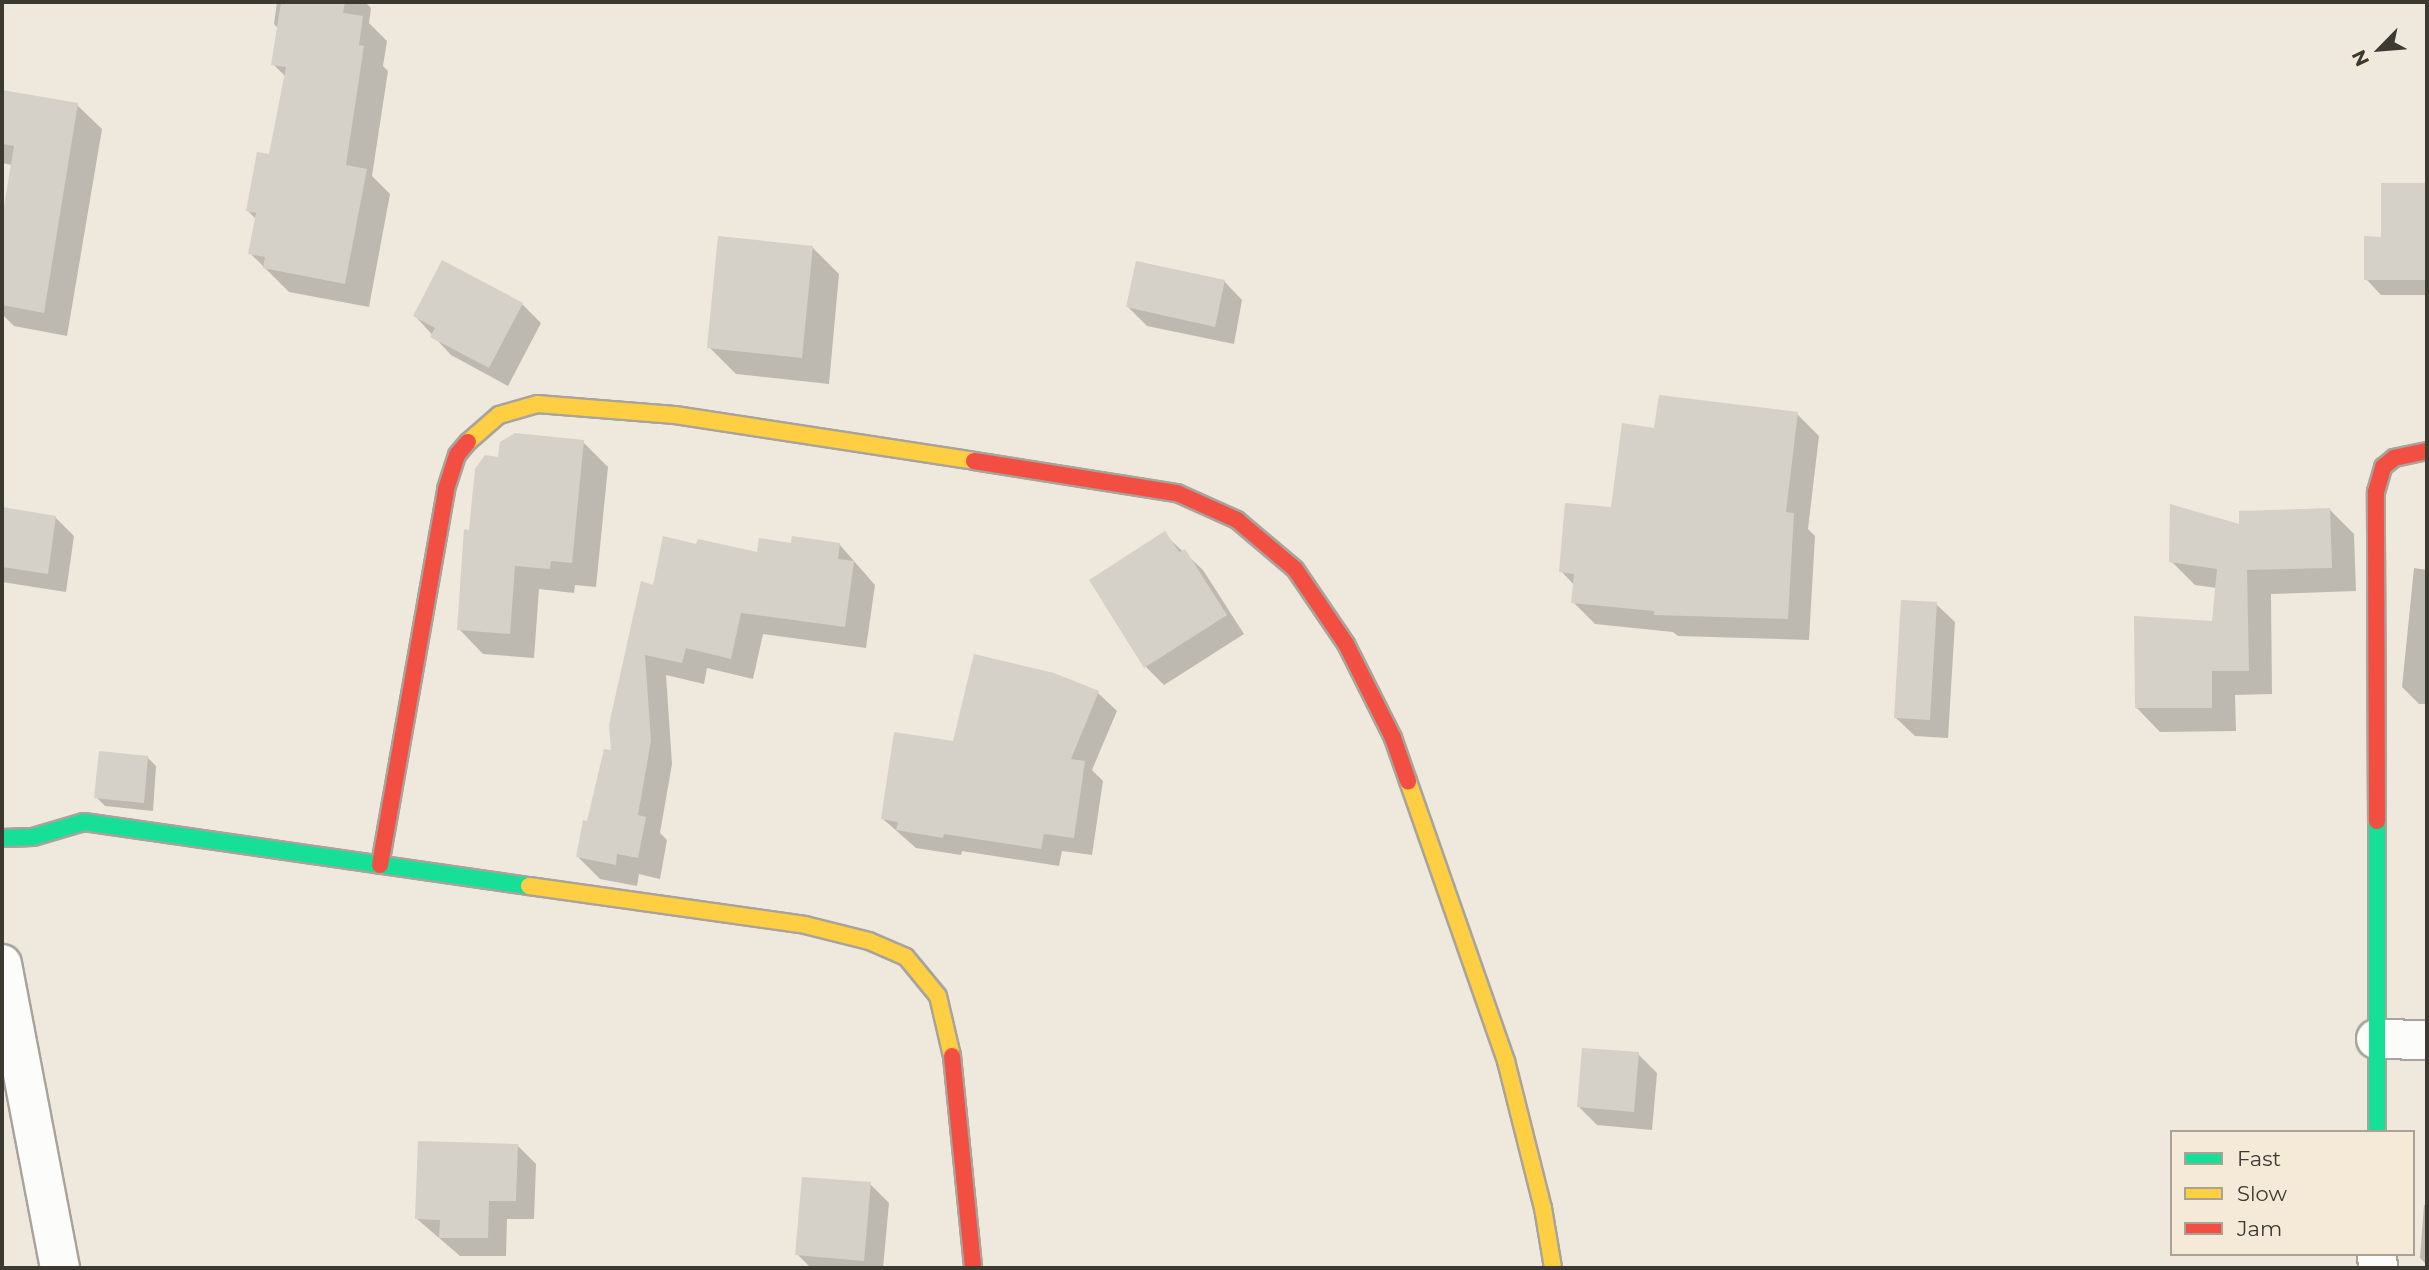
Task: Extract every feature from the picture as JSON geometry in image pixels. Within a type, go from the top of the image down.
[{"type":"street","points":[[380,865],[446,489],[457,455],[474,434],[499,415],[537,404],[675,415],[1177,492],[1237,520],[1295,569],[1346,644],[1393,738],[1506,1061],[1543,1208],[1553,1268]]},
{"type":"street","points":[[2376,1130],[2376,492],[2383,467],[2394,458],[2427,451]]},
{"type":"street","points":[[2,838],[33,837],[84,822],[805,925],[869,941],[906,957],[938,996],[951,1046],[973,1268]]},
{"type":"street","points":[[2,964],[60,1268]]},
{"type":"street","points":[[2376,1040],[2427,1041]]},
{"type":"building","points":[[281,2],[345,2],[343,13],[363,16],[359,45],[364,46],[346,165],[367,169],[345,284],[263,268],[265,257],[248,254],[256,213],[246,211],[257,152],[269,154],[286,67],[271,65]]},
{"type":"building","points":[[2,90],[78,103],[44,313],[2,305],[2,219],[14,146],[2,144]]},
{"type":"building","points":[[2381,183],[2427,183],[2427,280],[2364,280],[2364,236],[2381,237]]},
{"type":"building","points":[[718,236],[813,246],[802,358],[707,348]]},
{"type":"building","points":[[442,260],[523,303],[489,368],[430,337],[435,328],[413,316]]},
{"type":"building","points":[[1136,261],[1225,280],[1215,327],[1126,307]]},
{"type":"building","points":[[1659,395],[1798,412],[1786,512],[1794,513],[1788,619],[1654,615],[1654,611],[1571,603],[1574,574],[1559,572],[1565,503],[1611,507],[1622,423],[1654,428]]},
{"type":"building","points":[[515,433],[584,440],[572,563],[551,561],[550,569],[515,566],[510,634],[457,630],[464,529],[469,530],[475,469],[485,455],[498,457],[500,442]]},
{"type":"building","points":[[2170,504],[2239,524],[2239,511],[2330,508],[2332,568],[2247,570],[2249,671],[2212,671],[2212,708],[2135,708],[2134,616],[2212,621],[2217,569],[2169,562]]},
{"type":"building","points":[[2,507],[56,516],[48,574],[2,567]]},
{"type":"building","points":[[1165,531],[1179,552],[1185,549],[1227,615],[1144,668],[1089,580]]},
{"type":"building","points":[[663,536],[696,544],[698,539],[757,552],[759,538],[791,543],[792,536],[840,543],[838,559],[854,561],[845,627],[741,613],[731,659],[686,648],[682,663],[645,655],[651,741],[638,815],[646,817],[638,858],[617,854],[616,865],[576,857],[583,820],[587,821],[604,749],[611,750],[609,725],[641,581],[653,585]]},
{"type":"building","points":[[1901,600],[1937,602],[1930,720],[1894,718]]},
{"type":"building","points":[[974,654],[1054,673],[1099,691],[1071,759],[1085,761],[1074,838],[1044,834],[1041,849],[944,834],[943,838],[896,830],[898,822],[881,819],[894,732],[953,741]]},
{"type":"building","points":[[99,751],[148,756],[144,803],[94,798]]},
{"type":"building","points":[[1582,1048],[1639,1052],[1634,1112],[1577,1107]]},
{"type":"building","points":[[418,1141],[518,1144],[516,1201],[489,1201],[488,1238],[439,1238],[440,1220],[415,1219]]},
{"type":"building","points":[[802,1177],[871,1182],[864,1261],[795,1255]]},
{"type":"traffic: fast","points":[[2377,821],[2377,1130]]},
{"type":"traffic: fast","points":[[2,838],[33,837],[84,822],[529,886]]},
{"type":"traffic: slow","points":[[468,442],[499,415],[537,404],[675,415],[974,461]]},
{"type":"traffic: slow","points":[[1408,781],[1506,1061],[1543,1208],[1553,1268]]},
{"type":"traffic: slow","points":[[529,886],[805,925],[869,941],[906,957],[938,996],[952,1056]]},
{"type":"traffic: jam","points":[[380,865],[446,489],[457,455],[468,442]]},
{"type":"traffic: jam","points":[[2377,821],[2376,492],[2383,467],[2394,458],[2427,451]]},
{"type":"traffic: jam","points":[[974,461],[1177,493],[1237,520],[1295,569],[1346,644],[1393,738],[1408,781]]},
{"type":"traffic: jam","points":[[952,1056],[973,1268]]}]
